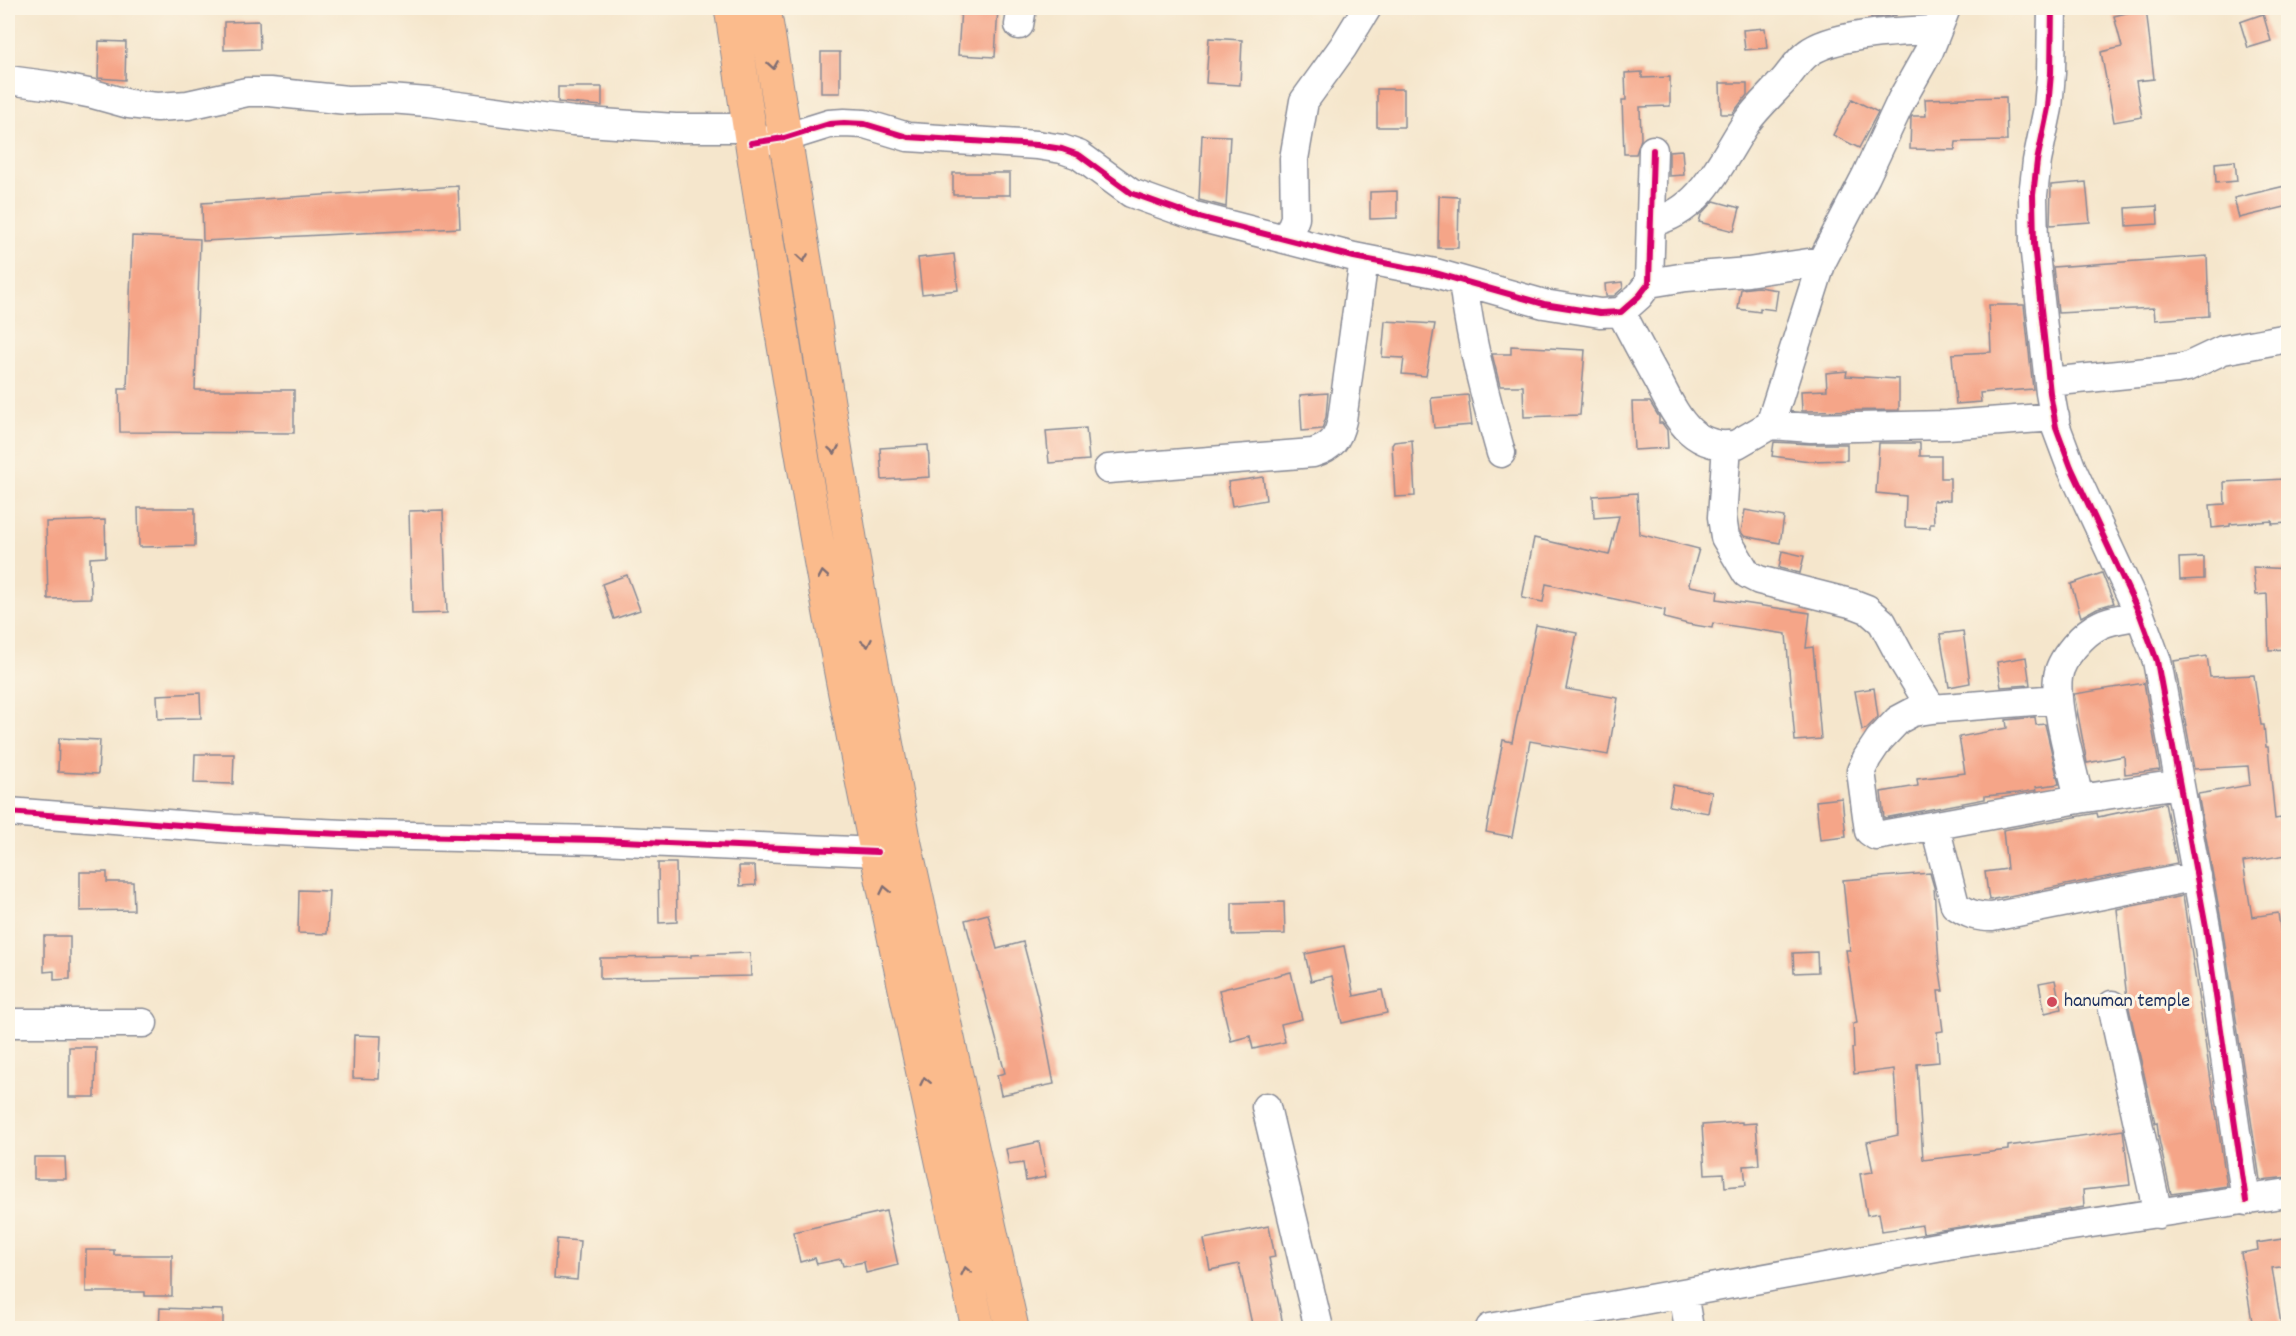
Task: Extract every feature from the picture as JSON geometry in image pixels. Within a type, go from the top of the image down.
[{"type":"highway","points":[[731,8],[806,481],[877,852],[978,1329]]},
{"type":"highway","points":[[764,8],[859,595],[903,833],[1012,1329]]},
{"type":"street","points":[[1287,239],[1295,218],[1294,159],[1304,101],[1343,47],[1367,8]]},
{"type":"street","points":[[2052,8],[2048,108],[2037,161],[2033,195],[2034,244],[2056,427],[2071,468],[2140,615],[2157,661],[2197,876],[2246,1201]]},
{"type":"street","points":[[1651,222],[1667,219],[1680,212],[1707,186],[1748,121],[1810,51],[1851,38],[1904,31],[1942,19]]},
{"type":"street","points":[[1770,425],[1822,261],[1866,176],[1902,99],[1929,51],[1942,19]]},
{"type":"street","points":[[8,80],[53,86],[129,104],[157,107],[189,105],[247,92],[270,92],[347,100],[390,99],[428,102],[573,121],[784,138],[829,124],[844,123],[865,124],[908,137],[1036,145],[1062,149],[1079,155],[1131,193],[1195,216],[1364,259],[1463,281],[1544,304],[1600,313],[1621,312],[1639,296],[1649,283],[1653,150]]},
{"type":"street","points":[[1108,469],[1313,453],[1330,446],[1339,435],[1342,420],[1364,259]]},
{"type":"street","points":[[1649,283],[1822,261]]},
{"type":"street","points":[[1463,281],[1478,372],[1501,453]]},
{"type":"street","points":[[1621,312],[1679,417],[1703,440],[1727,445],[1745,440],[1770,425],[1811,428],[1948,425],[2055,417]]},
{"type":"street","points":[[2049,382],[2177,369],[2187,367],[2223,350],[2289,338]]},
{"type":"street","points":[[1727,445],[1722,517],[1725,537],[1747,574],[1759,580],[1867,609],[1882,622],[1932,709]]},
{"type":"street","points":[[2079,799],[2058,699],[2058,675],[2072,649],[2088,632],[2100,624],[2140,615]]},
{"type":"street","points":[[2058,699],[1932,709],[1913,712],[1898,720],[1879,740],[1861,771],[1869,831],[1876,836],[2079,799],[2179,784]]},
{"type":"street","points":[[8,812],[233,829],[877,852]]},
{"type":"street","points":[[1935,826],[1955,905],[1970,915],[1979,917],[1992,917],[2197,876]]},
{"type":"street","points":[[2112,1005],[2158,1214]]},
{"type":"street","points":[[8,1023],[143,1023]]},
{"type":"street","points":[[1266,1107],[1319,1329]]},
{"type":"street","points":[[1490,1329],[1953,1244],[2289,1193]]},
{"type":"street","points":[[1683,1293],[1689,1329]]},
{"type":"building","points":[[961,8],[998,8],[995,57],[958,55]]},
{"type":"building","points":[[1871,8],[1896,8],[1896,15],[1871,18]]},
{"type":"building","points":[[2146,8],[2154,79],[2136,81],[2142,117],[2114,122],[2101,52],[2122,47],[2114,16]]},
{"type":"building","points":[[2263,14],[2271,41],[2248,48],[2240,22]]},
{"type":"building","points":[[259,21],[260,49],[224,50],[224,22]]},
{"type":"building","points":[[1765,28],[1767,48],[1745,50],[1743,30]]},
{"type":"building","points":[[1209,38],[1242,40],[1240,85],[1206,83]]},
{"type":"building","points":[[99,41],[126,42],[125,80],[98,78]]},
{"type":"building","points":[[821,52],[840,52],[840,93],[821,93]]},
{"type":"building","points":[[1642,72],[1642,78],[1670,77],[1670,106],[1640,107],[1641,139],[1636,154],[1624,154],[1622,100],[1626,100],[1625,73]]},
{"type":"building","points":[[1720,83],[1747,83],[1747,95],[1732,114],[1721,114]]},
{"type":"building","points":[[558,87],[602,87],[602,106],[558,102]]},
{"type":"building","points":[[1377,89],[1404,89],[1404,127],[1377,127]]},
{"type":"building","points":[[2006,97],[2007,141],[1956,142],[1955,150],[1910,149],[1911,118],[1912,116],[1926,116],[1925,99]]},
{"type":"building","points":[[1852,99],[1878,112],[1859,148],[1833,135]]},
{"type":"building","points":[[1202,135],[1230,136],[1226,207],[1199,200]]},
{"type":"building","points":[[1682,150],[1684,175],[1669,176],[1669,151]]},
{"type":"building","points":[[2235,161],[2237,181],[2216,183],[2215,163]]},
{"type":"building","points":[[953,173],[1010,173],[1010,195],[953,195]]},
{"type":"building","points":[[2086,182],[2090,222],[2050,225],[2051,185]]},
{"type":"building","points":[[458,186],[460,228],[203,241],[202,203]]},
{"type":"building","points":[[2285,186],[2289,206],[2239,218],[2234,198]]},
{"type":"building","points":[[1397,191],[1397,218],[1370,219],[1370,192]]},
{"type":"building","points":[[1439,196],[1459,197],[1458,248],[1438,248]]},
{"type":"building","points":[[1714,201],[1740,208],[1734,231],[1699,222],[1701,215]]},
{"type":"building","points":[[2157,206],[2158,224],[2127,226],[2126,208]]},
{"type":"building","points":[[132,236],[200,239],[195,390],[294,390],[294,433],[120,432],[119,389],[127,389]]},
{"type":"building","points":[[954,254],[958,290],[922,294],[918,258]]},
{"type":"building","points":[[2207,256],[2209,316],[2155,320],[2154,308],[2058,313],[2053,267]]},
{"type":"building","points":[[1622,282],[1623,288],[1614,296],[1606,296],[1605,284]]},
{"type":"building","points":[[1758,287],[1778,290],[1775,310],[1760,308],[1760,312],[1738,309],[1741,289]]},
{"type":"building","points":[[1989,305],[2024,305],[2033,389],[1980,393],[1981,402],[1956,404],[1952,354],[1991,352]]},
{"type":"building","points":[[1385,321],[1435,324],[1426,376],[1402,374],[1404,358],[1382,357]]},
{"type":"building","points":[[1511,346],[1585,350],[1580,415],[1524,417],[1523,386],[1500,386],[1492,354],[1511,354]]},
{"type":"building","points":[[1847,371],[1846,376],[1899,379],[1899,410],[1802,411],[1801,391],[1827,390],[1826,373]]},
{"type":"building","points":[[1328,393],[1326,417],[1322,429],[1302,431],[1300,395]]},
{"type":"building","points":[[1468,395],[1472,425],[1434,428],[1431,398]]},
{"type":"building","points":[[1632,402],[1650,402],[1659,417],[1659,423],[1662,423],[1667,430],[1668,448],[1634,450]]},
{"type":"building","points":[[1086,428],[1089,460],[1049,463],[1046,431]]},
{"type":"building","points":[[1412,440],[1415,496],[1395,497],[1392,445],[1394,442]]},
{"type":"building","points":[[1774,442],[1847,444],[1847,460],[1810,461],[1772,456]]},
{"type":"building","points":[[1879,443],[1920,443],[1920,456],[1941,456],[1941,478],[1950,478],[1950,500],[1933,501],[1934,524],[1930,524],[1930,528],[1905,527],[1906,496],[1876,493]]},
{"type":"building","points":[[928,445],[930,477],[882,480],[880,448]]},
{"type":"building","points":[[1263,477],[1266,500],[1232,506],[1228,482]]},
{"type":"building","points":[[2285,479],[2286,496],[2289,496],[2289,523],[2272,524],[2272,521],[2230,524],[2230,526],[2212,528],[2210,505],[2225,504],[2224,482]]},
{"type":"building","points":[[1637,493],[1639,534],[1699,549],[1690,586],[1718,591],[1717,599],[1810,613],[1806,648],[1813,647],[1821,739],[1795,741],[1786,634],[1713,623],[1712,628],[1688,624],[1664,618],[1665,610],[1546,584],[1543,602],[1522,598],[1534,538],[1609,555],[1619,516],[1594,518],[1593,496]]},
{"type":"building","points":[[138,508],[195,508],[195,546],[139,547]]},
{"type":"building","points":[[443,510],[447,613],[412,614],[409,511]]},
{"type":"building","points":[[1745,510],[1784,517],[1780,543],[1744,536],[1741,532]]},
{"type":"building","points":[[105,520],[106,557],[90,558],[91,598],[48,599],[46,522]]},
{"type":"building","points":[[1782,551],[1804,556],[1800,573],[1779,568]]},
{"type":"building","points":[[2204,557],[2204,579],[2180,580],[2179,558]]},
{"type":"building","points":[[2253,567],[2289,569],[2289,649],[2269,650],[2267,594],[2256,595]]},
{"type":"building","points":[[2102,573],[2114,603],[2097,608],[2081,617],[2071,584]]},
{"type":"building","points":[[627,575],[640,610],[614,619],[602,584]]},
{"type":"building","points":[[1536,625],[1577,633],[1566,689],[1618,698],[1608,755],[1530,741],[1512,837],[1486,832],[1503,740],[1512,742]]},
{"type":"building","points":[[1963,631],[1970,683],[1949,687],[1940,634]]},
{"type":"building","points":[[2207,656],[2210,677],[2254,675],[2261,725],[2264,725],[2266,747],[2268,747],[2275,819],[2281,818],[2287,855],[2243,862],[2252,917],[2278,913],[2282,941],[2289,941],[2289,1177],[2260,1180],[2222,925],[2198,794],[2250,785],[2248,766],[2194,769],[2174,661]]},
{"type":"building","points":[[2026,657],[2030,685],[2001,687],[1997,662]]},
{"type":"building","points":[[2144,683],[2160,770],[2125,774],[2124,756],[2087,763],[2074,694]]},
{"type":"building","points":[[1874,688],[1878,717],[1862,730],[1855,691]]},
{"type":"building","points":[[200,693],[201,718],[158,719],[157,695]]},
{"type":"building","points":[[2035,717],[2036,725],[2045,724],[2059,784],[2036,787],[2037,790],[1985,796],[1985,799],[1884,818],[1881,792],[1918,786],[1917,779],[1965,773],[1959,737],[2007,728],[2006,720]]},
{"type":"building","points":[[59,738],[100,740],[98,774],[58,772]]},
{"type":"building","points":[[195,754],[234,754],[233,784],[194,783]]},
{"type":"building","points":[[1673,785],[1712,792],[1708,813],[1669,806]]},
{"type":"building","points":[[1842,798],[1846,837],[1820,840],[1816,801]]},
{"type":"building","points":[[2165,803],[2177,863],[1989,900],[1985,872],[2007,869],[2003,830],[2097,813],[2098,817]]},
{"type":"building","points":[[658,863],[676,863],[677,922],[659,923]]},
{"type":"building","points":[[739,866],[755,866],[756,885],[740,886]]},
{"type":"building","points":[[80,872],[107,872],[107,882],[133,882],[134,910],[80,911]]},
{"type":"building","points":[[1930,873],[1934,887],[1943,991],[1938,991],[1943,1031],[1937,1032],[1939,1062],[1917,1064],[1923,1160],[2008,1150],[2008,1146],[2123,1130],[2130,1185],[2083,1190],[2084,1207],[1923,1233],[1922,1225],[1882,1231],[1879,1213],[1867,1215],[1860,1174],[1873,1172],[1867,1142],[1898,1135],[1894,1069],[1854,1074],[1853,1024],[1857,1023],[1846,950],[1850,950],[1843,880]]},
{"type":"building","points":[[299,890],[329,891],[327,934],[298,933]]},
{"type":"building","points":[[2183,896],[2227,1186],[2171,1194],[2157,1122],[2155,1123],[2127,999],[2117,909]]},
{"type":"building","points":[[1284,902],[1285,934],[1232,935],[1232,903]]},
{"type":"building","points":[[988,914],[997,949],[1023,942],[1037,995],[1054,1084],[1001,1095],[997,1075],[1005,1073],[965,920]]},
{"type":"building","points":[[44,936],[70,936],[70,979],[54,980],[54,971],[44,972]]},
{"type":"building","points":[[1344,946],[1354,996],[1382,990],[1387,1013],[1342,1023],[1332,976],[1311,981],[1305,954]]},
{"type":"building","points":[[1817,952],[1818,972],[1794,973],[1793,953]]},
{"type":"building","points":[[750,953],[751,976],[600,979],[600,958],[691,957],[691,955]]},
{"type":"building","points":[[1291,972],[1302,1019],[1281,1024],[1285,1042],[1253,1049],[1250,1036],[1231,1041],[1219,990]]},
{"type":"building","points":[[2055,980],[2061,1009],[2045,1013],[2039,983]]},
{"type":"building","points":[[354,1035],[381,1036],[379,1079],[353,1078]]},
{"type":"building","points":[[69,1047],[96,1047],[95,1097],[69,1097]]},
{"type":"building","points":[[1742,1122],[1742,1124],[1756,1123],[1759,1165],[1744,1166],[1746,1185],[1725,1187],[1724,1173],[1705,1174],[1702,1125]]},
{"type":"building","points":[[1039,1142],[1046,1177],[1026,1181],[1023,1163],[1009,1165],[1006,1149]]},
{"type":"building","points":[[34,1157],[65,1157],[66,1179],[34,1179]]},
{"type":"building","points":[[886,1211],[898,1265],[866,1273],[864,1262],[843,1266],[841,1259],[817,1264],[815,1258],[800,1262],[793,1232]]},
{"type":"building","points":[[1269,1226],[1275,1257],[1269,1258],[1284,1329],[1253,1329],[1239,1264],[1210,1270],[1204,1239]]},
{"type":"building","points":[[2289,1238],[2289,1266],[2272,1268],[2281,1324],[2253,1328],[2241,1253],[2258,1250],[2257,1243]]},
{"type":"building","points":[[557,1239],[580,1241],[577,1280],[554,1278]]},
{"type":"building","points":[[86,1250],[114,1250],[114,1255],[172,1255],[172,1296],[145,1296],[145,1292],[86,1292]]},
{"type":"building","points":[[160,1308],[223,1310],[223,1329],[159,1329]]},
{"type":"cycle path","points":[[2052,8],[2048,108],[2037,161],[2033,195],[2034,244],[2050,393],[2056,427],[2071,467],[2140,615],[2157,661],[2206,927],[2246,1201]]},
{"type":"cycle path","points":[[751,143],[784,138],[829,124],[844,123],[865,124],[908,137],[1037,145],[1062,149],[1079,155],[1131,193],[1195,216],[1354,257],[1435,273],[1544,304],[1600,313],[1621,312],[1639,296],[1649,283],[1653,150]]},
{"type":"cycle path","points":[[8,812],[233,829],[365,835],[599,840],[877,852]]},
{"type":"place","name":"hanuman temple","points":[[2052,1002]]}]
